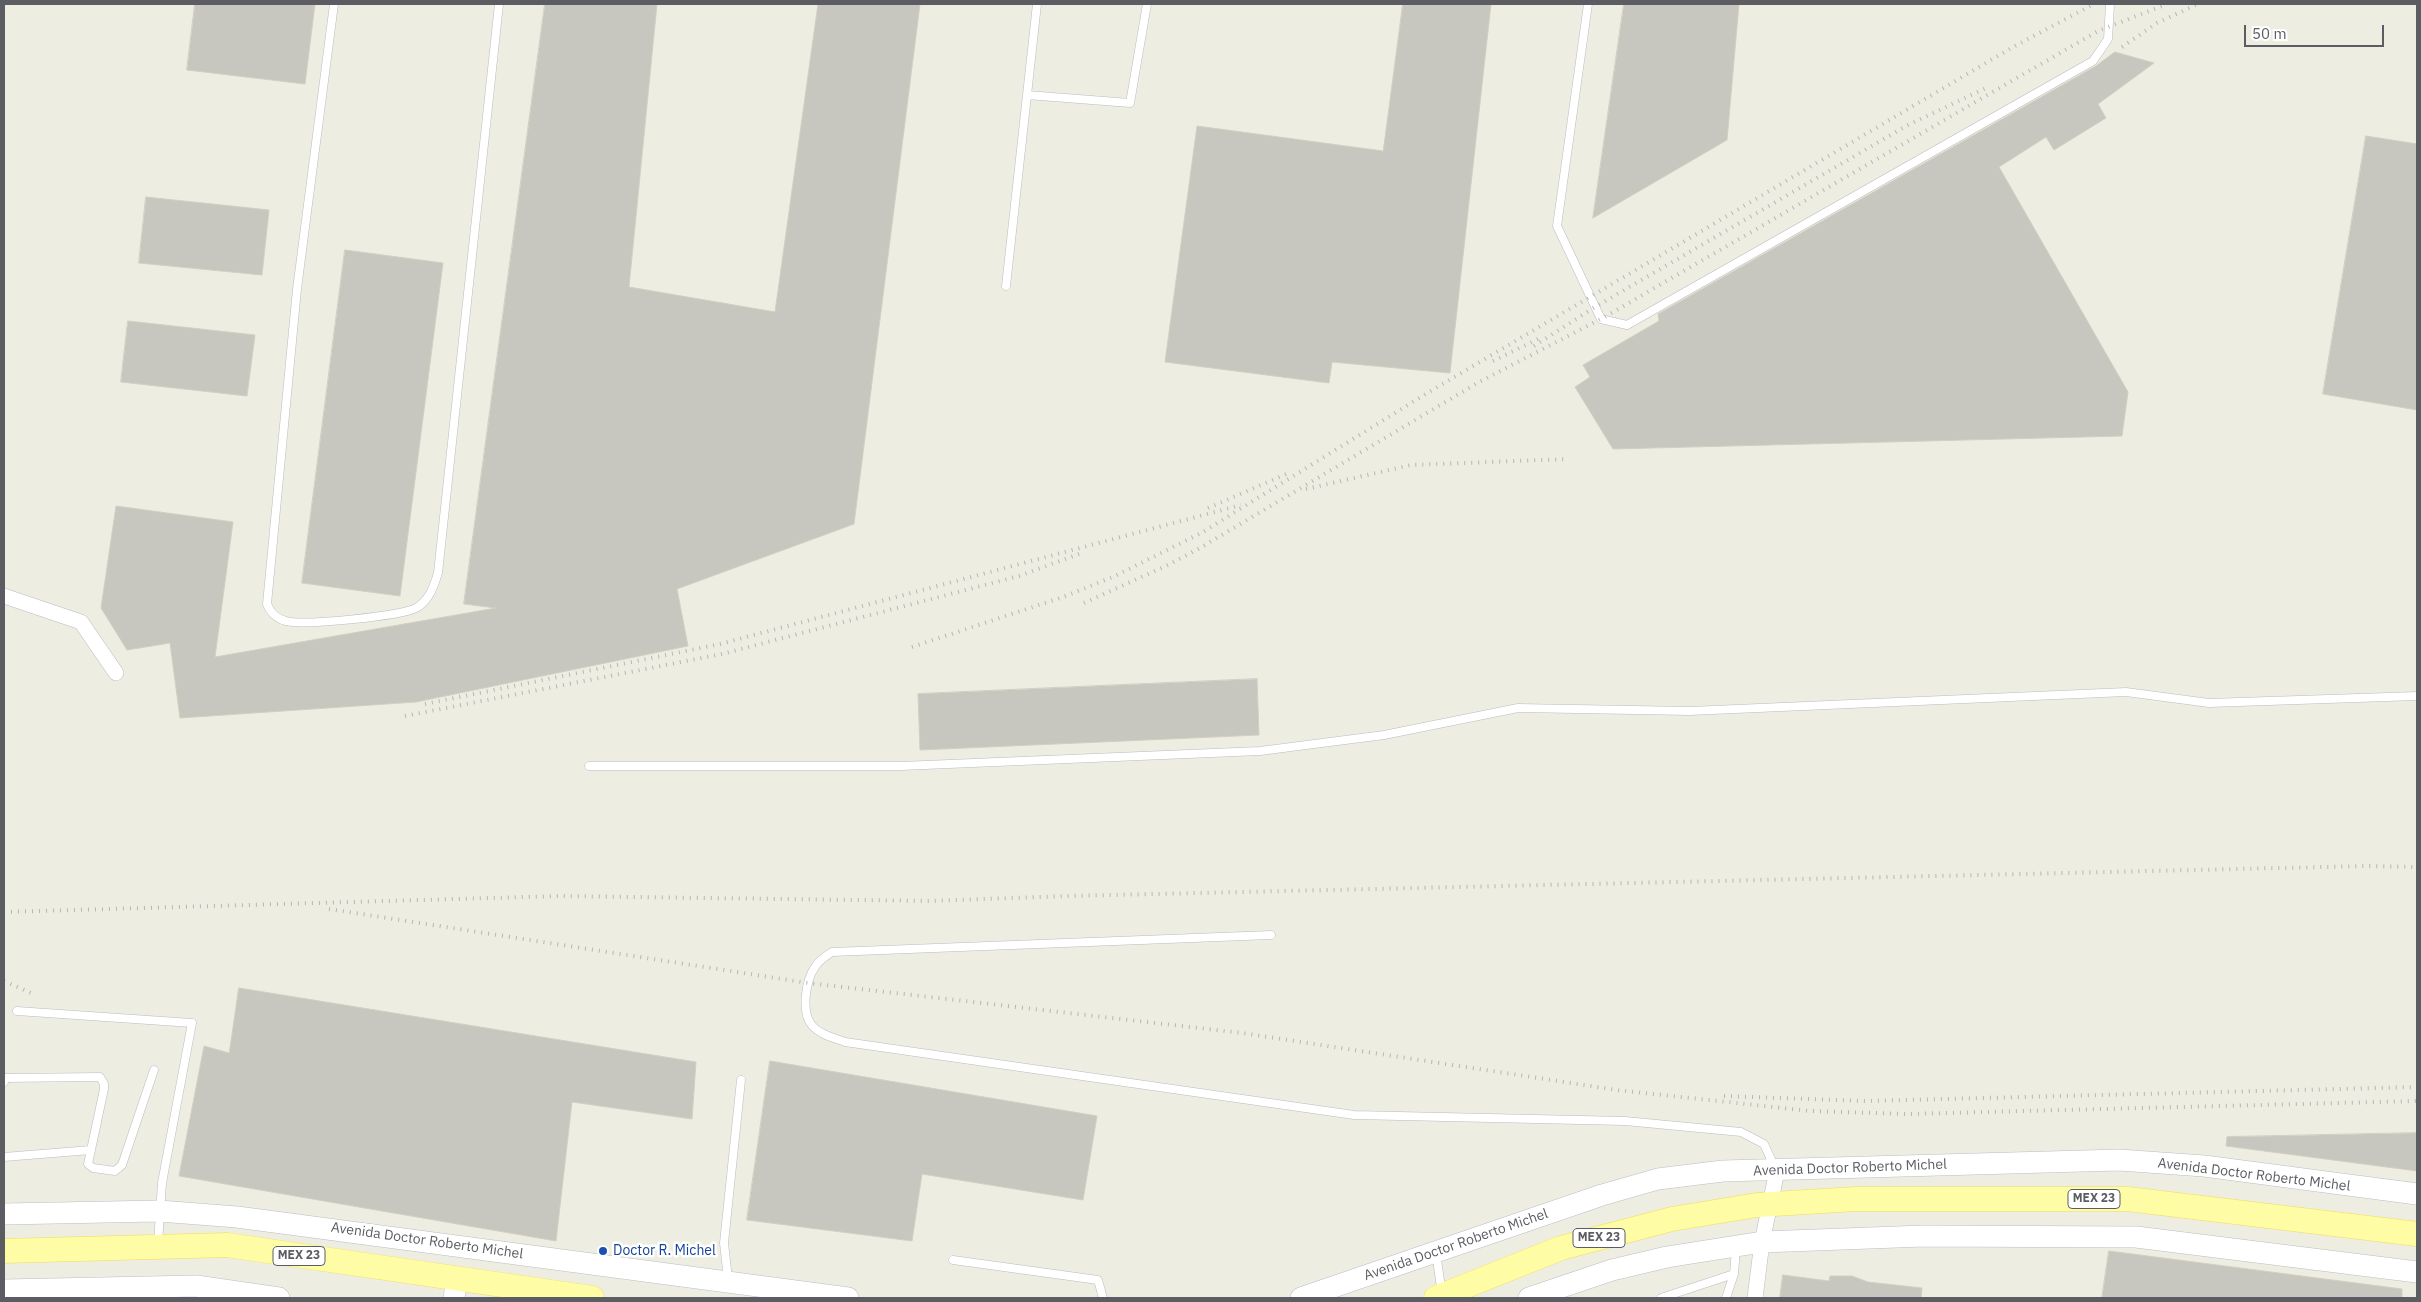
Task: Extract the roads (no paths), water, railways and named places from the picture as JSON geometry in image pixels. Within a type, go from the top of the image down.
[{"type":"main road","name":"Avenida Doctor Roberto Michel","points":[[1301,1298],[1602,1195],[1658,1179],[1723,1171],[2119,1160],[2204,1166],[2417,1194]]},
{"type":"main road","name":"MEX 23","points":[[1440,1297],[1561,1248],[1672,1219],[1769,1205],[1856,1199],[2128,1199],[2417,1234]]},
{"type":"main road","name":"Avenida Doctor Roberto Michel","points":[[4,1214],[159,1211],[325,1227],[729,1281],[773,1293],[848,1298]]},
{"type":"main road","points":[[1529,1298],[1621,1268],[1668,1257],[1736,1246],[1762,1242],[1924,1236],[2136,1237],[2417,1272]]},
{"type":"main road","name":"MEX 23","points":[[4,1251],[226,1245],[455,1288],[592,1298]]},
{"type":"main road","points":[[4,1290],[196,1286],[279,1298]]},
{"type":"street","points":[[4,596],[82,622],[116,672]]},
{"type":"street","points":[[1755,1298],[1762,1242],[1776,1171]]},
{"type":"lane","points":[[334,4],[297,289],[267,604],[273,615],[286,622],[347,620],[406,612],[417,607],[428,598],[434,586],[438,573],[499,4]]},
{"type":"lane","points":[[1006,286],[1037,4]]},
{"type":"lane","points":[[1027,95],[1130,103],[1147,4]]},
{"type":"lane","points":[[1588,4],[1557,226],[1601,319],[1626,324],[2093,60],[2108,39],[2110,4]]},
{"type":"lane","points":[[590,766],[901,766],[1260,751],[1384,735],[1518,708],[1690,711],[2126,692],[2209,703],[2417,696]]},
{"type":"lane","points":[[1271,935],[832,952],[814,968],[808,983],[807,1014],[811,1024],[819,1031],[845,1042],[1354,1115],[1625,1121],[1742,1132],[1764,1144],[1776,1171]]},
{"type":"lane","points":[[18,1011],[192,1023],[162,1183],[157,1247]]},
{"type":"lane","points":[[4,1080],[100,1076],[104,1089],[88,1161],[91,1167],[115,1171],[121,1168],[154,1070]]},
{"type":"lane","points":[[729,1281],[724,1243],[742,1080]]},
{"type":"lane","points":[[4,1157],[91,1150]]},
{"type":"lane","points":[[1726,1298],[1734,1274],[1736,1246]]},
{"type":"lane","points":[[1435,1252],[1440,1297]]},
{"type":"lane","points":[[953,1260],[1098,1280],[1103,1298]]},
{"type":"lane","points":[[1661,1298],[1734,1274]]},
{"type":"railway","points":[[912,647],[1063,597],[1115,576],[1203,532],[1424,395],[2013,47],[2094,4]]},
{"type":"railway","points":[[1084,603],[1168,565],[1200,548],[1479,382],[1601,319],[2098,31],[2167,4]]},
{"type":"railway","points":[[2122,47],[2157,23],[2198,4]]},
{"type":"railway","points":[[1534,346],[1595,307],[1908,125],[1988,87]]},
{"type":"railway","points":[[1493,361],[1540,338]]},
{"type":"railway","points":[[1306,489],[1411,465],[1568,459]]},
{"type":"railway","points":[[1208,508],[1291,472]]},
{"type":"railway","points":[[425,704],[720,644],[1241,505]]},
{"type":"railway","points":[[405,716],[722,654],[1019,576],[1079,554]]},
{"type":"railway","points":[[4,912],[560,896],[931,901],[1069,896],[2367,866],[2417,867]]},
{"type":"railway","points":[[329,909],[808,983],[1242,1033],[1617,1090],[1810,1111],[1907,1114],[2417,1101]]},
{"type":"railway","points":[[4,981],[31,993]]},
{"type":"railway","points":[[1724,1096],[1866,1101],[2417,1087]]},
{"type":"place","name":"Doctor R. Michel","points":[[603,1251]]}]
